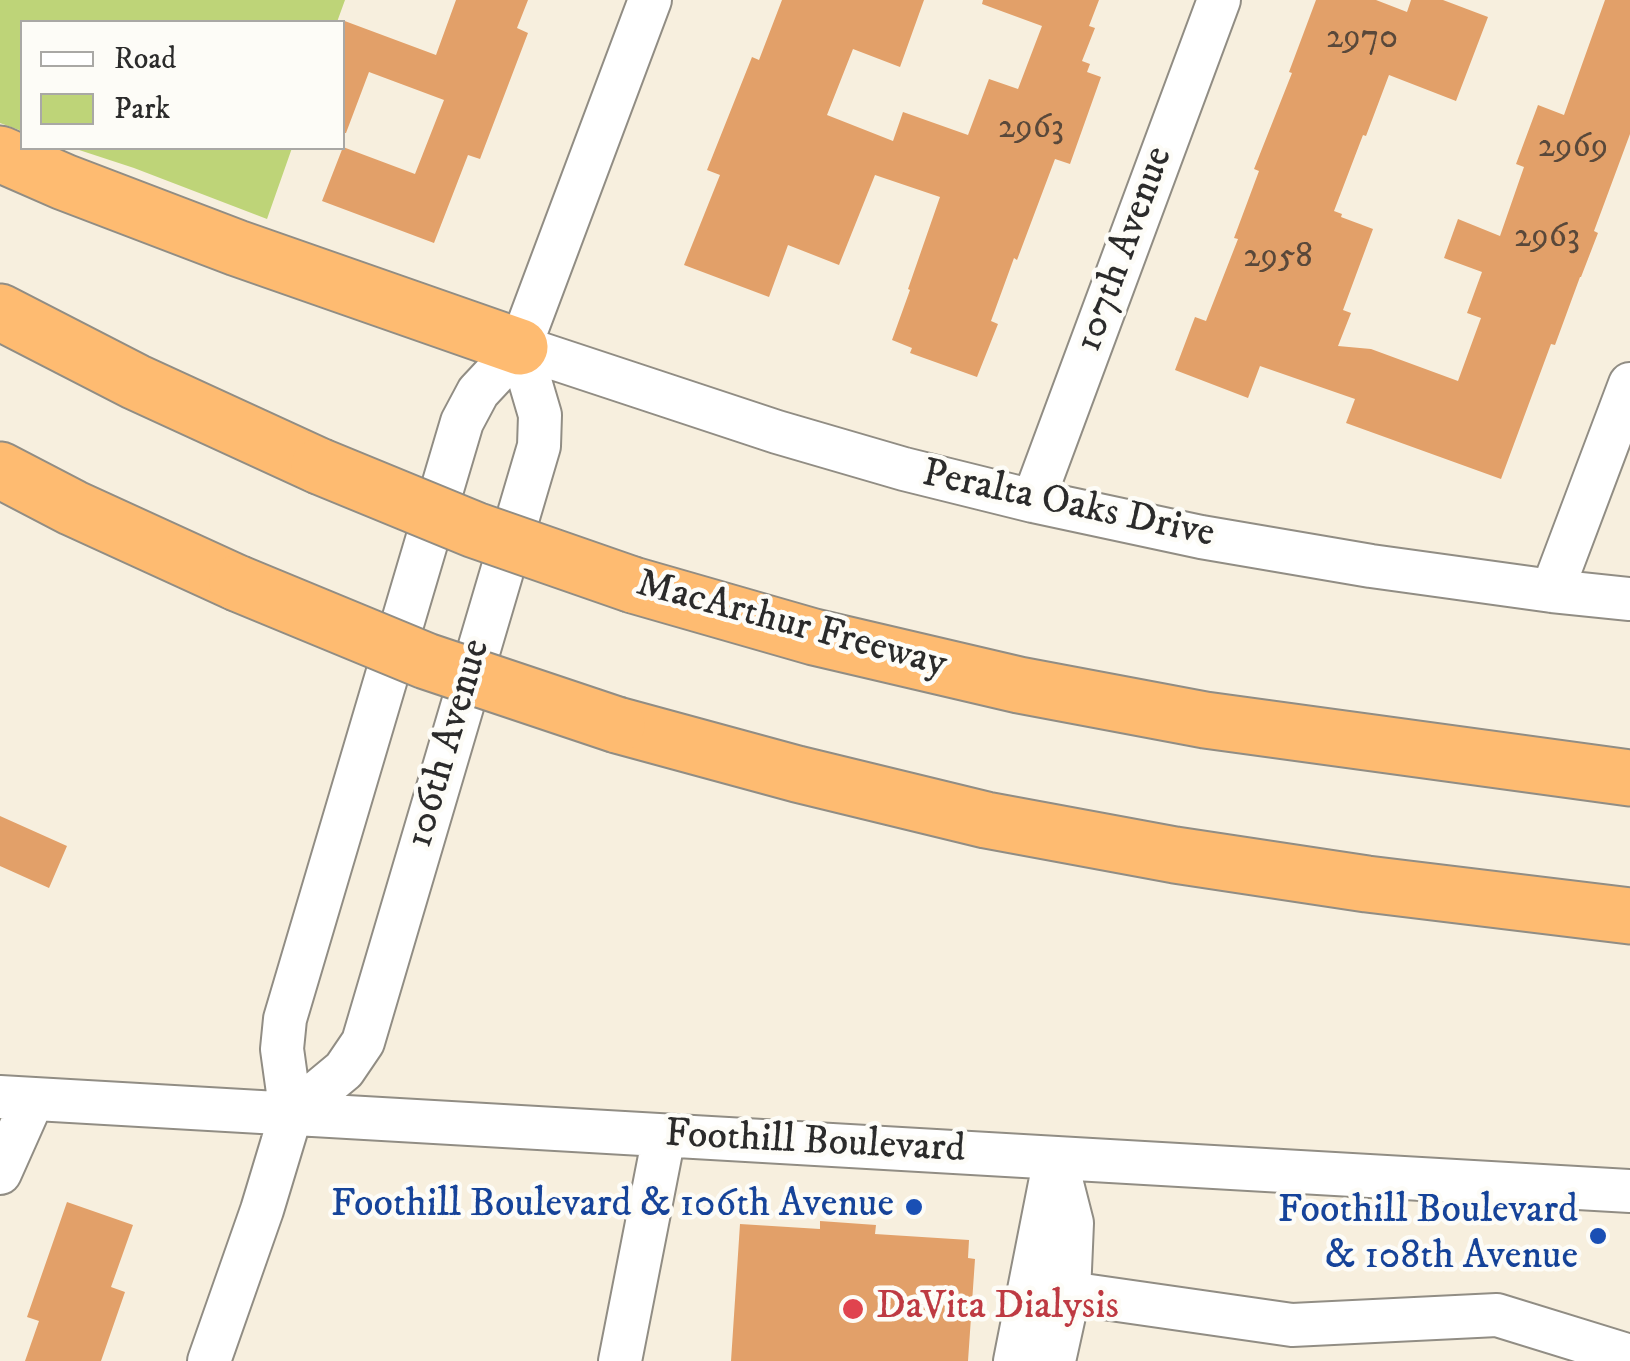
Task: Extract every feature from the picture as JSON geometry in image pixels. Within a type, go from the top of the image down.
[{"type":"highway","points":[[0,154],[237,248],[520,347]]},
{"type":"highway","name":"MacArthur Freeway","points":[[0,312],[136,382],[320,466],[475,530],[634,585],[814,636],[1020,685],[1205,720],[1630,778]]},
{"type":"highway","points":[[0,470],[237,583],[426,661],[618,725],[797,774],[1005,823],[1175,855],[1366,884],[1630,916]]},
{"type":"street","name":"106th Avenue","points":[[209,1361],[291,1114],[282,1049],[285,1019],[462,422],[478,392],[520,347],[650,0]]},
{"type":"street","name":"107th Avenue","points":[[1033,501],[1219,0]]},
{"type":"street","name":"106th Avenue","points":[[291,1114],[344,1070],[363,1042],[539,446],[540,415],[520,347]]},
{"type":"street","name":"Peralta Oaks Drive","points":[[520,347],[904,470],[1033,501],[1201,537],[1371,566],[1630,599]]},
{"type":"street","points":[[1552,591],[1630,384]]},
{"type":"street","name":"Foothill Boulevard","points":[[16,1098],[1630,1191]]},
{"type":"street","points":[[0,1173],[16,1098]]},
{"type":"street","points":[[620,1361],[664,1136]]},
{"type":"street","points":[[1054,1361],[1069,1293],[1072,1223],[1055,1158]]},
{"type":"street","points":[[1015,1361],[1055,1158]]},
{"type":"street","points":[[1069,1293],[1292,1325],[1497,1315],[1630,1356]]},
{"type":"green space","points":[[0,0],[345,0],[338,20],[20,20],[20,130],[0,123]]},
{"type":"green space","points":[[79,150],[291,150],[267,219]]},
{"type":"building","points":[[456,0],[528,0],[517,28],[528,33],[480,159],[468,155],[434,243],[322,201],[345,148],[415,174],[444,100],[369,72],[345,133],[345,21],[436,55]]},
{"type":"building","points":[[782,0],[924,0],[900,67],[853,49],[827,115],[893,141],[903,112],[968,135],[989,79],[1018,89],[1042,26],[982,4],[983,0],[1099,0],[1089,26],[1095,28],[1082,61],[1090,64],[1087,72],[1101,77],[1070,164],[1055,159],[1017,260],[1014,258],[991,321],[998,324],[977,377],[910,353],[912,348],[892,340],[940,197],[875,175],[839,265],[788,245],[769,297],[684,265],[720,175],[707,170],[752,57],[759,60]]},
{"type":"building","points":[[1316,0],[1376,0],[1407,12],[1411,0],[1443,0],[1488,17],[1456,101],[1389,75],[1334,211],[1373,229],[1343,310],[1351,313],[1338,346],[1371,349],[1458,381],[1481,318],[1467,313],[1482,272],[1444,258],[1458,219],[1500,236],[1524,167],[1516,164],[1538,105],[1564,115],[1605,0],[1630,0],[1630,134],[1594,231],[1598,233],[1555,345],[1551,344],[1501,479],[1346,423],[1355,399],[1260,366],[1248,398],[1175,370],[1195,317],[1206,321],[1238,239],[1234,238],[1259,171],[1254,169]]},
{"type":"building","points":[[0,816],[67,846],[49,888],[0,866]]},
{"type":"building","points":[[67,1202],[133,1225],[111,1287],[125,1292],[101,1361],[25,1361],[39,1321],[27,1317]]},
{"type":"building","name":"DaVita Dialysis","points":[[820,1221],[876,1225],[875,1234],[969,1240],[968,1258],[975,1259],[968,1361],[731,1361],[740,1224],[820,1229]]},
{"type":"place","name":"Foothill Boulevard & 106th Avenue","points":[[914,1207]]},
{"type":"place","name":"Foothill Boulevard & 108th Avenue","points":[[1598,1236]]},
{"type":"place","name":"DaVita Dialysis","points":[[853,1309]]}]
